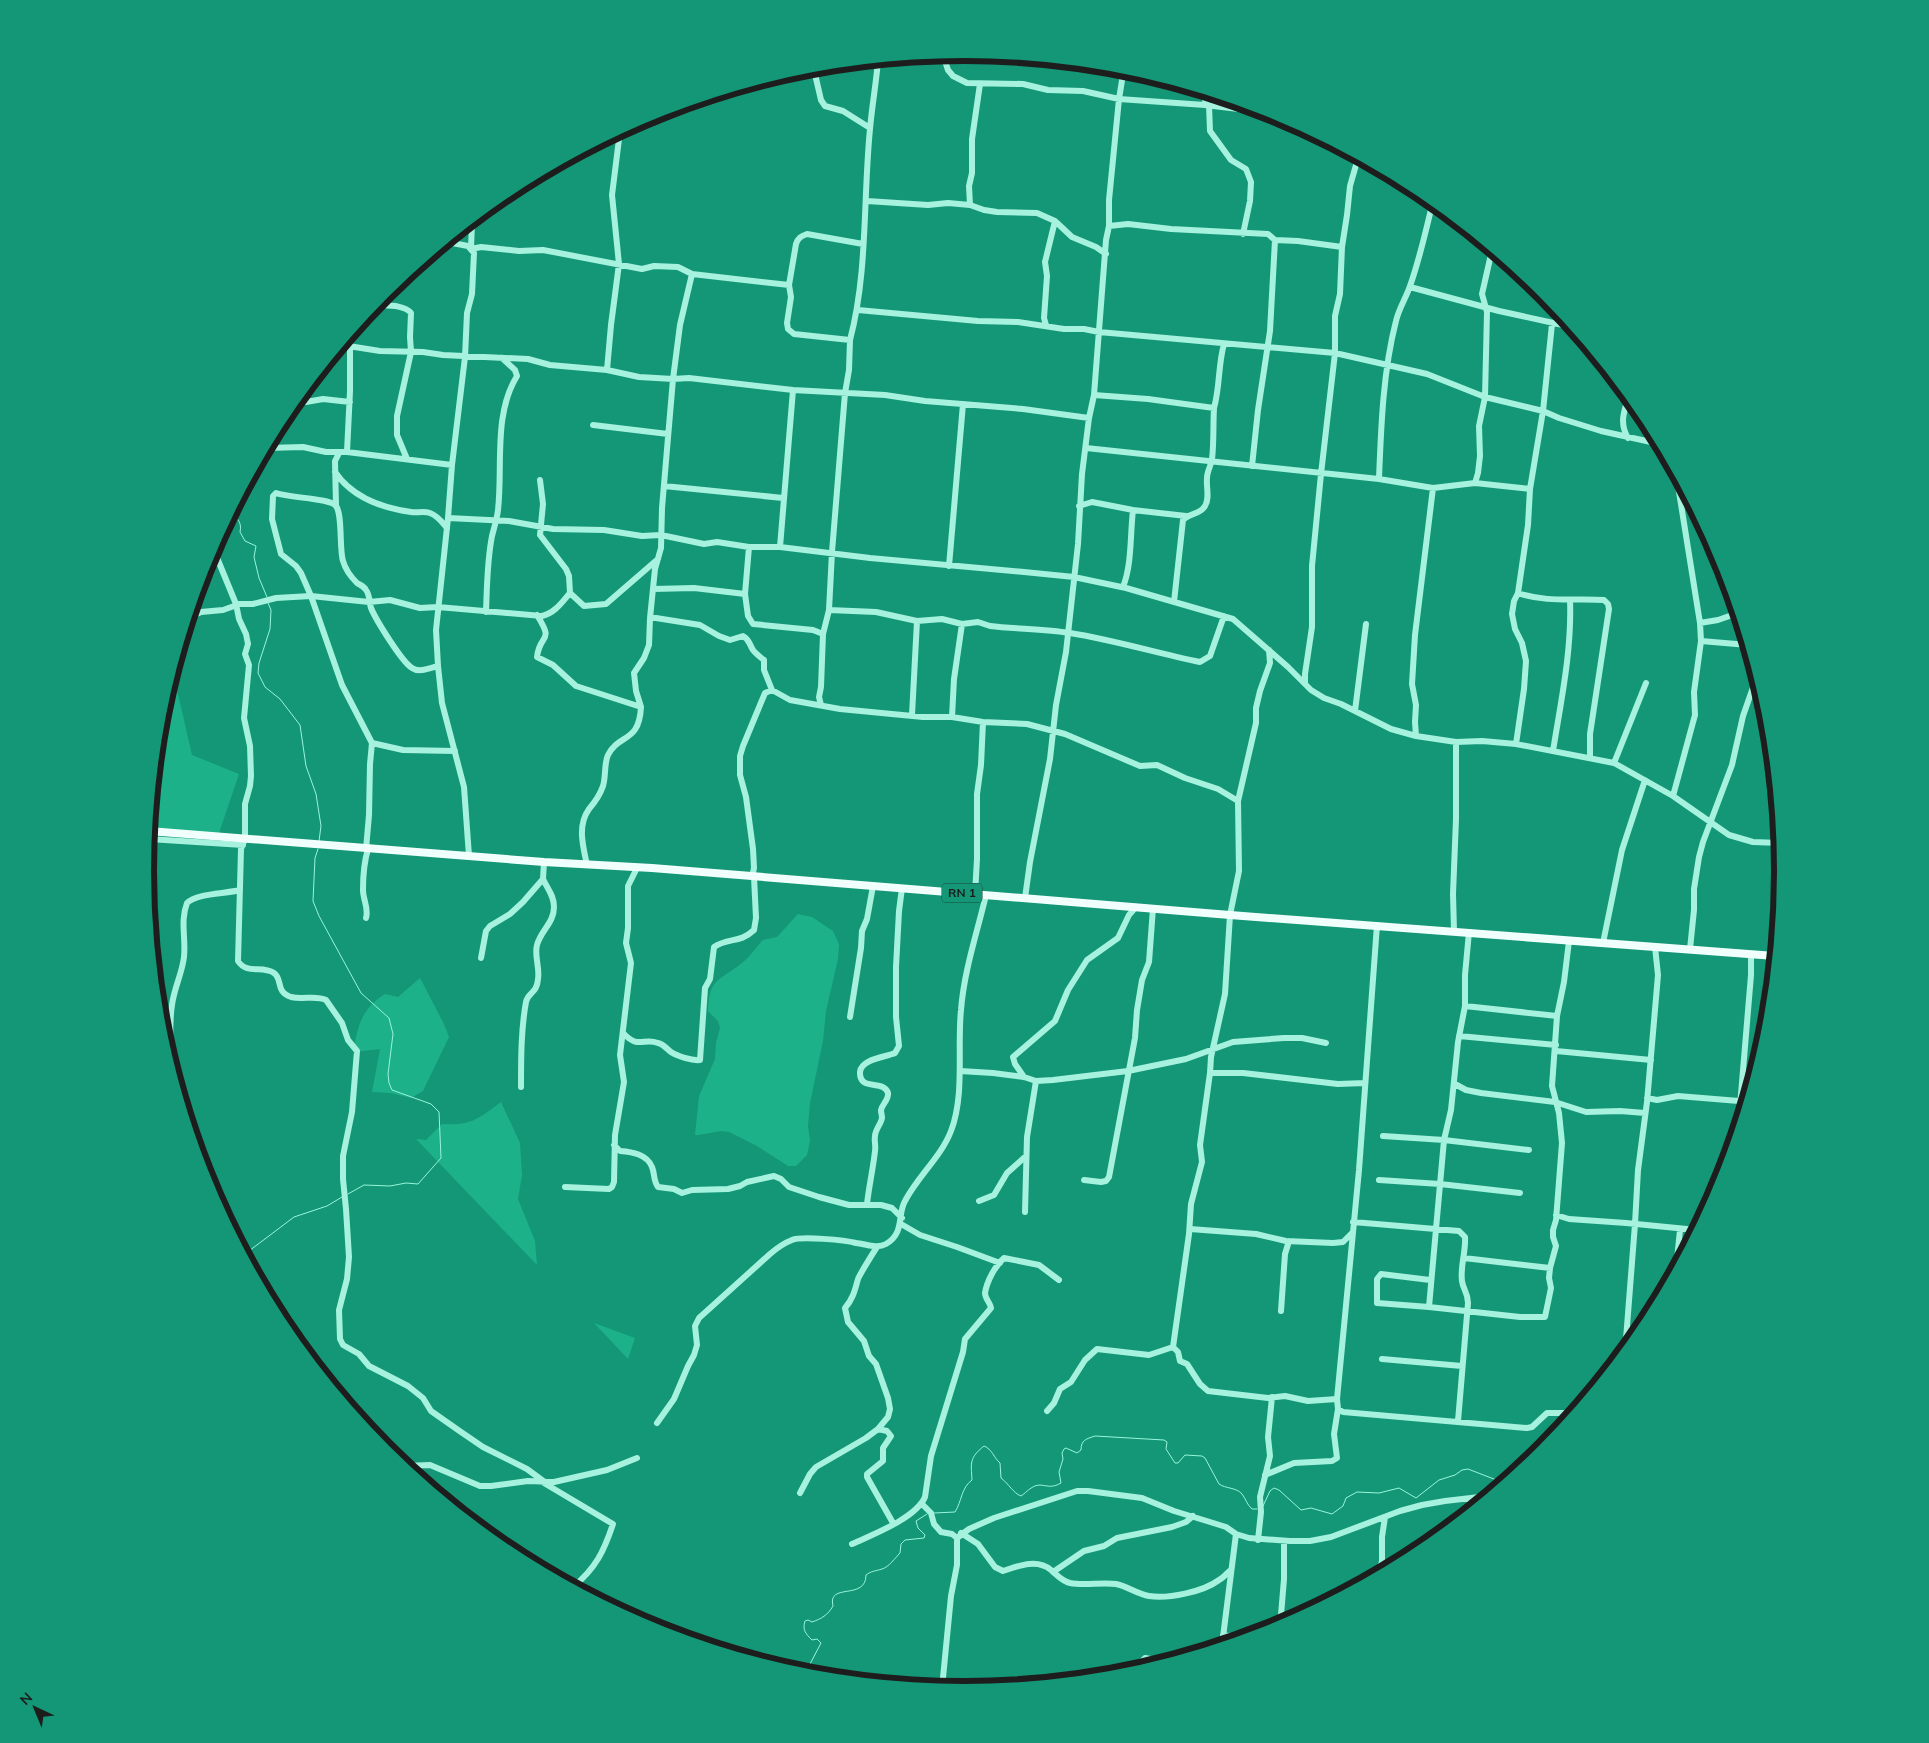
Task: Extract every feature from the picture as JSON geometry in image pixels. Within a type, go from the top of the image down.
[{"type":"main road","name":"RN 1","points":[[156,832],[244,842],[637,868],[1569,941],[1770,955]]},
{"type":"street","points":[[945,62],[948,70],[953,76],[980,84],[1024,84],[1048,90],[1083,91],[1119,98],[1238,109]]},
{"type":"street","points":[[821,705],[819,697],[823,634],[830,610],[832,552],[849,370],[850,340],[858,310],[867,201],[870,128],[877,66]]},
{"type":"street","points":[[814,76],[821,100],[825,106],[843,111],[870,128]]},
{"type":"street","points":[[1025,898],[1050,759],[1056,705],[1065,660],[1089,418],[1094,395],[1110,226],[1108,200],[1123,77]]},
{"type":"street","points":[[970,205],[968,191],[972,173],[972,139],[980,84]]},
{"type":"street","points":[[1206,99],[1210,131],[1231,160],[1246,169],[1251,182],[1250,201],[1243,234]]},
{"type":"street","points":[[608,370],[609,344],[619,264],[612,195],[619,139]]},
{"type":"street","points":[[1305,683],[1312,627],[1312,566],[1320,474],[1335,353],[1335,316],[1340,294],[1342,247],[1350,186],[1357,163]]},
{"type":"street","points":[[867,201],[908,202],[928,205],[948,203],[970,205],[997,212],[1038,213],[1055,221],[1072,237],[1096,247],[1106,254]]},
{"type":"street","points":[[1379,479],[1388,364],[1396,321],[1401,304],[1410,287],[1431,210]]},
{"type":"street","points":[[1046,325],[1044,318],[1047,276],[1045,262],[1055,221]]},
{"type":"street","points":[[1110,226],[1128,224],[1171,229],[1268,234],[1275,240],[1298,240],[1342,247]]},
{"type":"street","points":[[470,856],[464,787],[442,703],[436,630],[452,465],[465,357],[467,313],[472,294],[474,253],[471,249],[472,228]]},
{"type":"street","points":[[850,340],[790,332],[787,324],[791,297],[789,285],[796,244],[802,236],[807,234],[864,244]]},
{"type":"street","points":[[1252,466],[1258,410],[1268,348],[1275,240]]},
{"type":"street","points":[[453,243],[471,249],[481,247],[518,251],[543,250],[566,256],[642,269],[654,266],[678,267],[692,274],[789,285]]},
{"type":"street","points":[[1475,483],[1479,464],[1479,426],[1485,397],[1487,312],[1482,294],[1491,255]]},
{"type":"street","points":[[587,865],[581,826],[584,818],[600,794],[608,756],[614,748],[630,736],[640,721],[641,706],[636,691],[634,673],[644,658],[649,645],[653,589],[661,548],[673,379],[680,325],[692,274]]},
{"type":"street","points":[[1410,287],[1563,326]]},
{"type":"street","points":[[385,306],[402,307],[410,313],[411,352],[397,416],[397,435],[407,459]]},
{"type":"street","points":[[858,310],[1046,325],[1064,329],[1084,329],[1224,344],[1335,353],[1428,374],[1485,397],[1543,411],[1559,418],[1628,438],[1651,442]]},
{"type":"street","points":[[1516,744],[1526,661],[1522,642],[1515,630],[1512,614],[1514,601],[1518,593],[1528,525],[1530,489],[1543,411],[1552,324]]},
{"type":"street","points":[[1080,506],[1092,502],[1133,510],[1186,516],[1200,512],[1205,506],[1208,496],[1208,469],[1212,461],[1214,408],[1219,392],[1220,366],[1224,344]]},
{"type":"street","points":[[347,452],[350,402],[350,346],[380,351],[528,359],[550,365],[608,370],[639,377],[689,378],[793,390],[885,395],[1089,418]]},
{"type":"street","points":[[486,612],[487,571],[498,511],[502,416],[508,392],[518,376],[515,370],[502,358]]},
{"type":"street","points":[[780,547],[793,390]]},
{"type":"street","points":[[1094,395],[1148,399],[1214,408]]},
{"type":"street","points":[[305,402],[323,399],[350,402]]},
{"type":"street","points":[[949,566],[964,404]]},
{"type":"street","points":[[1626,405],[1622,419],[1622,429],[1628,438]]},
{"type":"street","points":[[593,424],[668,434]]},
{"type":"street","points":[[274,448],[303,447],[339,453],[347,452],[452,465]]},
{"type":"street","points":[[1086,448],[1379,479],[1433,488],[1475,483],[1530,489]]},
{"type":"street","points":[[336,506],[335,461],[339,453]]},
{"type":"street","points":[[335,472],[342,482],[367,500],[400,510],[429,512],[447,528]]},
{"type":"street","points":[[540,480],[543,504],[540,535],[566,569],[569,576],[570,593],[584,606],[603,605],[658,559]]},
{"type":"street","points":[[664,486],[783,498]]},
{"type":"street","points":[[1416,736],[1414,722],[1416,705],[1412,684],[1415,635],[1433,488]]},
{"type":"street","points":[[1672,796],[1695,715],[1694,692],[1701,641],[1700,623],[1678,489]]},
{"type":"street","points":[[366,918],[366,902],[363,893],[364,862],[367,849],[372,743],[342,685],[311,596],[296,566],[281,554],[272,519],[273,496],[276,494],[312,499],[330,502],[336,506],[339,511],[340,544],[344,564],[357,582],[365,588],[371,608],[392,642],[412,668],[419,670],[438,666]]},
{"type":"street","points":[[1123,587],[1127,578],[1129,564],[1133,510]]},
{"type":"street","points":[[1174,602],[1182,526],[1186,516]]},
{"type":"street","points":[[448,518],[509,521],[553,529],[604,530],[642,536],[661,535],[704,544],[717,542],[749,547],[780,547],[832,552],[870,558],[1074,577],[1123,587],[1233,620],[1324,698],[1391,729],[1416,736],[1456,742],[1482,741],[1516,744],[1614,763],[1672,796],[1729,835],[1753,842],[1774,843]]},
{"type":"street","points":[[749,547],[746,594],[748,616],[753,624],[813,630],[823,634]]},
{"type":"street","points":[[217,560],[236,605],[248,644],[244,654],[249,665],[244,718],[250,746],[251,776],[245,804],[237,957],[239,964],[248,969],[272,972],[276,975],[279,986],[285,994],[302,999],[318,998],[326,1000],[342,1023],[348,1040],[357,1051],[352,1112],[343,1156],[349,1257],[347,1279],[339,1310],[340,1339],[344,1345],[359,1354],[369,1366],[408,1386],[423,1398],[431,1411],[507,1460],[526,1469],[575,1504],[613,1524],[603,1552],[594,1566],[577,1583]]},
{"type":"street","points":[[653,589],[694,588],[746,594]]},
{"type":"street","points":[[196,615],[276,598],[311,596],[370,602],[390,600],[420,608],[537,615],[549,614],[570,593]]},
{"type":"street","points":[[1518,593],[1527,596],[1570,600],[1604,600],[1608,604],[1610,609],[1590,734],[1590,758]]},
{"type":"street","points":[[1553,751],[1571,621],[1570,600]]},
{"type":"street","points":[[830,610],[876,612],[917,621],[942,619],[962,624],[978,622],[990,626],[1068,632],[1128,644],[1200,662],[1210,656],[1224,616]]},
{"type":"street","points":[[1700,623],[1718,620],[1733,614]]},
{"type":"street","points":[[537,615],[546,631],[546,635],[537,653],[536,657],[538,659],[553,665],[576,686],[626,703],[641,706]]},
{"type":"street","points":[[650,618],[700,625],[718,636],[730,640],[742,636],[746,638],[750,642],[751,647],[764,660],[764,670],[772,690],[790,700],[840,709],[983,722],[1027,724],[1065,734],[1140,766],[1157,765],[1185,778],[1218,788],[1238,801]]},
{"type":"street","points":[[912,715],[917,621]]},
{"type":"street","points":[[952,718],[954,679],[962,624]]},
{"type":"street","points":[[1355,711],[1366,624]]},
{"type":"street","points":[[1701,641],[1742,644]]},
{"type":"street","points":[[1173,1347],[1190,1229],[1191,1204],[1202,1162],[1200,1145],[1212,1049],[1224,994],[1230,915],[1239,871],[1238,801],[1256,723],[1256,708],[1270,663],[1269,650]]},
{"type":"street","points":[[1614,763],[1646,683]]},
{"type":"street","points":[[1690,949],[1696,872],[1703,842],[1732,765],[1743,716],[1753,687]]},
{"type":"street","points":[[623,1033],[636,1043],[652,1041],[660,1043],[672,1053],[696,1061],[700,1060],[705,988],[710,980],[714,947],[719,944],[743,939],[754,930],[756,918],[753,849],[746,797],[740,775],[740,756],[765,692],[772,690]]},
{"type":"street","points":[[975,894],[977,794],[981,765],[983,722]]},
{"type":"street","points":[[1454,931],[1456,742]]},
{"type":"street","points":[[372,743],[403,750],[455,751]]},
{"type":"street","points":[[1603,943],[1622,850],[1645,780]]},
{"type":"street","points":[[155,839],[244,842]]},
{"type":"street","points":[[521,1087],[523,1015],[526,999],[536,990],[539,966],[536,954],[538,943],[543,932],[551,922],[554,907],[552,896],[543,878],[544,862]]},
{"type":"street","points":[[565,1187],[595,1190],[612,1187],[615,1169],[614,1145],[624,1082],[620,1055],[631,962],[626,943],[628,886],[637,868]]},
{"type":"street","points":[[481,958],[483,938],[486,931],[523,902],[543,878]]},
{"type":"street","points":[[850,1017],[862,931],[867,919],[872,886]]},
{"type":"street","points":[[867,1204],[870,1176],[876,1149],[875,1135],[882,1118],[882,1107],[887,1100],[888,1093],[885,1088],[866,1084],[862,1080],[860,1072],[862,1066],[869,1061],[895,1053],[899,1046],[896,1017],[896,967],[902,888]]},
{"type":"street","points":[[171,1034],[172,1004],[175,988],[181,975],[184,956],[183,922],[187,903],[198,896],[240,890]]},
{"type":"street","points":[[800,1493],[816,1467],[866,1438],[878,1429],[888,1417],[890,1409],[888,1398],[876,1364],[869,1356],[864,1341],[848,1322],[844,1312],[856,1290],[858,1278],[877,1247],[889,1241],[901,1221],[904,1203],[951,1132],[960,1071],[961,1012],[964,986],[986,895]]},
{"type":"street","points":[[1024,1077],[1019,1072],[1014,1058],[1021,1049],[1046,1031],[1055,1021],[1068,990],[1087,960],[1118,938],[1129,915],[1136,907]]},
{"type":"street","points":[[1084,1180],[1101,1182],[1106,1181],[1108,1177],[1135,1038],[1136,1010],[1142,980],[1149,962],[1153,908]]},
{"type":"street","points":[[1265,1475],[1294,1463],[1332,1461],[1337,1458],[1334,1434],[1338,1409],[1337,1399],[1377,925]]},
{"type":"street","points":[[1429,1307],[1444,1140],[1465,1006],[1465,975],[1470,932]]},
{"type":"street","points":[[1430,1280],[1381,1274],[1377,1279],[1377,1303],[1520,1317],[1545,1317],[1551,1288],[1550,1268],[1556,1246],[1553,1230],[1562,1143],[1559,1113],[1552,1086],[1557,1016],[1564,982],[1569,941]]},
{"type":"street","points":[[1626,1338],[1636,1224],[1638,1170],[1648,1098],[1658,975],[1655,947]]},
{"type":"street","points":[[1739,1109],[1751,974],[1751,954]]},
{"type":"street","points":[[1465,1006],[1557,1016]]},
{"type":"street","points":[[1459,1036],[1651,1060]]},
{"type":"street","points":[[960,1071],[1024,1077],[1036,1081],[1128,1071],[1186,1059],[1233,1042],[1302,1038],[1326,1043]]},
{"type":"street","points":[[1210,1073],[1256,1074],[1338,1084],[1365,1083]]},
{"type":"street","points":[[1026,1212],[1026,1156],[1029,1120],[1036,1081]]},
{"type":"street","points":[[1454,1084],[1466,1090],[1555,1102],[1586,1112],[1620,1111],[1645,1113]]},
{"type":"street","points":[[1648,1098],[1657,1100],[1678,1096],[1739,1101]]},
{"type":"street","points":[[1383,1136],[1444,1140],[1529,1150]]},
{"type":"street","points":[[614,1145],[620,1151],[633,1152],[648,1161],[652,1168],[654,1182],[658,1187],[674,1189],[682,1193],[692,1190],[728,1189],[774,1176],[781,1179],[789,1187],[819,1197],[849,1205],[867,1204],[892,1208],[901,1221],[920,1235],[1000,1262]]},
{"type":"street","points":[[979,1201],[994,1195],[1007,1173],[1026,1156]]},
{"type":"street","points":[[1379,1180],[1440,1184],[1520,1193]]},
{"type":"street","points":[[1556,1215],[1569,1219],[1691,1230]]},
{"type":"street","points":[[1353,1222],[1436,1229],[1463,1234],[1466,1245],[1462,1282],[1468,1296],[1458,1421]]},
{"type":"street","points":[[1190,1229],[1256,1234],[1289,1241],[1342,1242],[1352,1233]]},
{"type":"street","points":[[1677,1256],[1680,1230]]},
{"type":"street","points":[[657,1423],[674,1400],[694,1355],[697,1345],[695,1326],[699,1318],[770,1254],[794,1239],[848,1241],[877,1247]]},
{"type":"street","points":[[1281,1312],[1285,1254],[1289,1241]]},
{"type":"street","points":[[852,1544],[912,1513],[922,1504],[925,1498],[931,1456],[963,1352],[965,1339],[981,1322],[990,1308],[985,1294],[991,1277],[1000,1262],[1004,1258],[1039,1265],[1059,1280]]},
{"type":"street","points":[[1464,1258],[1550,1268]]},
{"type":"street","points":[[1173,1347],[1178,1352],[1180,1361],[1187,1364],[1200,1384],[1208,1391],[1272,1397],[1285,1396],[1308,1400],[1337,1399]]},
{"type":"street","points":[[1048,1411],[1060,1389],[1071,1382],[1085,1360],[1097,1349],[1150,1355],[1173,1347]]},
{"type":"street","points":[[1382,1359],[1462,1366]]},
{"type":"street","points":[[1258,1540],[1261,1512],[1260,1497],[1270,1456],[1268,1437],[1272,1397]]},
{"type":"street","points":[[1338,1409],[1349,1413],[1527,1428],[1532,1427],[1548,1413],[1567,1413]]},
{"type":"street","points":[[878,1429],[887,1431],[891,1436],[882,1448],[883,1462],[867,1474],[867,1478],[894,1523]]},
{"type":"street","points":[[414,1466],[430,1465],[480,1486],[543,1482],[607,1470],[637,1458]]},
{"type":"street","points":[[959,1535],[994,1518],[1077,1491],[1142,1498],[1174,1512],[1226,1527],[1236,1534],[1258,1540],[1284,1541],[1310,1541],[1331,1537],[1422,1505],[1479,1497]]},
{"type":"street","points":[[1472,1502],[1474,1498]]},
{"type":"street","points":[[922,1504],[930,1513],[934,1524],[941,1532],[959,1535],[978,1544],[995,1568],[1003,1571],[1023,1565],[1041,1564],[1062,1580],[1070,1583],[1119,1585],[1148,1596],[1169,1596],[1206,1587],[1219,1581],[1230,1570]]},
{"type":"street","points":[[1053,1572],[1084,1551],[1104,1546],[1118,1538],[1186,1522],[1193,1516]]},
{"type":"street","points":[[1381,1566],[1385,1517]]},
{"type":"street","points":[[1222,1640],[1236,1534]]},
{"type":"street","points":[[943,1681],[959,1535]]},
{"type":"street","points":[[1281,1617],[1284,1579],[1284,1541]]},
{"type":"street","points":[[1223,1634],[1233,1636]]},
{"type":"green space","points":[[176,689],[192,755],[239,774],[217,839],[155,834],[161,766]]},
{"type":"green space","points":[[798,914],[812,917],[833,931],[839,944],[838,959],[826,1011],[823,1041],[810,1103],[808,1126],[810,1141],[807,1155],[796,1166],[788,1166],[757,1146],[729,1132],[721,1131],[695,1135],[699,1096],[715,1059],[716,1043],[720,1028],[718,1021],[708,1011],[713,986],[722,977],[745,961],[763,940],[777,937]]},
{"type":"green space","points":[[420,978],[449,1037],[423,1091],[411,1098],[391,1093],[372,1092],[380,1049],[353,1052],[359,1026],[366,1012],[377,1000],[385,994],[398,997]]},
{"type":"green space","points":[[501,1102],[520,1143],[522,1175],[518,1199],[535,1241],[537,1265],[416,1139],[426,1140],[442,1124],[460,1124],[474,1120]]},
{"type":"green space","points":[[594,1323],[635,1338],[628,1359]]},
{"type":"waterway","points":[[236,517],[239,521],[240,532],[245,541],[256,546],[254,557],[259,578],[267,597]]},
{"type":"waterway","points":[[268,603],[271,610],[270,629],[259,663],[258,673],[265,687],[280,699],[300,725],[306,766],[316,794],[321,826],[319,841]]},
{"type":"waterway","points":[[318,849],[315,858],[313,901],[319,916],[361,993],[389,1018],[393,1034],[388,1074],[392,1090],[431,1104],[439,1112],[441,1158],[418,1184],[364,1185],[348,1194]]},
{"type":"waterway","points":[[249,1251],[294,1217],[327,1206],[342,1197]]},
{"type":"waterway","points":[[934,1513],[955,1512],[968,1483],[972,1480],[971,1465],[973,1458],[984,1446],[989,1449],[1000,1463],[1001,1478],[1021,1496],[1034,1486],[1053,1486],[1061,1483],[1059,1472],[1064,1449],[1066,1448],[1077,1453],[1081,1450],[1085,1440],[1095,1436],[1164,1440],[1167,1442],[1166,1449],[1175,1463],[1178,1463],[1185,1455],[1202,1456],[1205,1458],[1219,1484],[1240,1492],[1250,1507],[1257,1509]]},
{"type":"waterway","points":[[1263,1506],[1270,1491],[1274,1488],[1279,1490],[1301,1510],[1311,1508],[1332,1514],[1343,1506],[1346,1498],[1357,1492],[1379,1493],[1399,1488],[1416,1498],[1439,1480],[1455,1475],[1462,1470],[1468,1469],[1499,1481]]},
{"type":"waterway","points":[[808,1666],[821,1643],[817,1639],[812,1640],[806,1634],[804,1629],[805,1621],[812,1622],[824,1616],[833,1606],[833,1599],[836,1595],[860,1587],[864,1583],[866,1575],[882,1569],[892,1562],[900,1553],[901,1544],[905,1540],[924,1538],[925,1535],[918,1528],[916,1521],[927,1514]]}]
